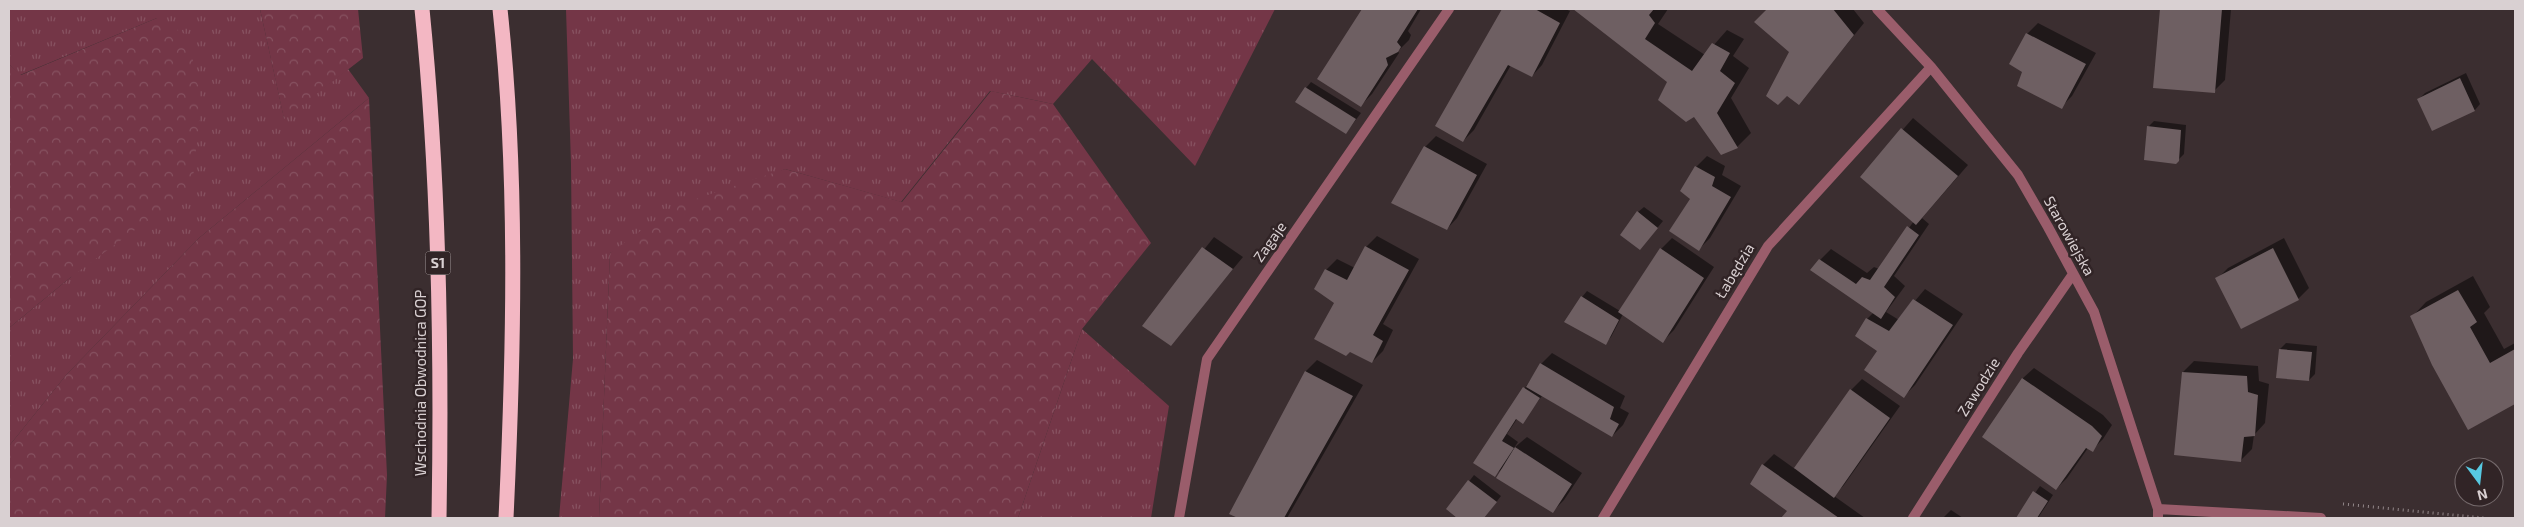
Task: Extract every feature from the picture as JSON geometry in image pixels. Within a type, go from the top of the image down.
[{"type":"highway","name":"Wschodnia Obwodnica GOP","points":[[422,9],[434,135],[437,215],[440,391],[439,518]]},
{"type":"highway","points":[[500,9],[508,118],[511,214],[511,406],[506,518]]},
{"type":"street","name":"Zagaje","points":[[1179,518],[1207,359],[1449,9]]},
{"type":"street","name":"Starowiejska","points":[[1877,9],[1931,67],[2018,175],[2094,312],[2158,513]]},
{"type":"street","name":"Łabędzia","points":[[1603,518],[1768,246],[1931,67]]},
{"type":"street","name":"Zawodzie","points":[[1913,518],[2018,353],[2073,274]]},
{"type":"street","points":[[2158,513],[2321,518]]},
{"type":"path","points":[[2335,503],[2484,518]]},
{"type":"green space","points":[[9,9],[260,9],[284,118],[348,69],[369,98],[199,238],[67,374],[9,446],[9,328],[71,277],[157,18],[20,75],[9,64]]},
{"type":"green space","points":[[260,9],[358,9],[363,58],[284,119]]},
{"type":"green space","points":[[566,9],[1275,9],[1195,166],[1092,59],[1053,104],[990,91],[901,202],[785,169],[610,253],[599,518],[559,518],[573,359],[571,164]]},
{"type":"green space","points":[[157,18],[188,36],[201,101],[192,188],[71,277],[9,328],[9,64],[21,75]]},
{"type":"green space","points":[[991,91],[1053,104],[1151,243],[1082,329],[1018,518],[599,518],[610,253],[675,206],[785,169],[902,202]]},
{"type":"green space","points":[[369,98],[387,475],[385,518],[9,518],[9,446],[67,374],[199,238]]},
{"type":"green space","points":[[1082,329],[1169,406],[1151,518],[1018,518]]},
{"type":"building","points":[[1362,9],[1418,9],[1397,42],[1401,47],[1398,52],[1386,58],[1388,65],[1361,107],[1317,79]]},
{"type":"building","points":[[1502,9],[1535,9],[1560,23],[1532,77],[1508,65],[1463,142],[1435,126]]},
{"type":"building","points":[[1573,9],[1654,9],[1649,15],[1655,23],[1645,39],[1692,71],[1712,43],[1730,53],[1720,71],[1735,83],[1717,113],[1738,148],[1721,155],[1694,117],[1686,122],[1658,100],[1667,82]]},
{"type":"building","points":[[1767,9],[1833,9],[1854,35],[1799,105],[1787,96],[1778,105],[1766,96],[1789,52],[1754,22]]},
{"type":"building","points":[[2160,9],[2222,9],[2215,93],[2153,88]]},
{"type":"building","points":[[2026,33],[2086,64],[2062,109],[2017,86],[2022,72],[2009,64]]},
{"type":"building","points":[[2460,78],[2475,111],[2432,131],[2417,99]]},
{"type":"building","points":[[1305,87],[1356,119],[1346,134],[1295,102]]},
{"type":"building","points":[[2147,126],[2181,130],[2179,161],[2176,164],[2144,160]]},
{"type":"building","points":[[1901,128],[1958,176],[1916,225],[1860,177]]},
{"type":"building","points":[[1424,146],[1477,175],[1447,230],[1391,203]]},
{"type":"building","points":[[1695,166],[1715,177],[1712,186],[1731,197],[1699,251],[1669,231],[1690,199],[1680,191]]},
{"type":"building","points":[[1637,211],[1658,228],[1640,250],[1620,235]]},
{"type":"building","points":[[1907,226],[1919,235],[1884,287],[1895,297],[1881,319],[1810,270],[1819,259],[1856,284],[1862,277],[1870,280]]},
{"type":"building","points":[[1365,246],[1409,270],[1373,335],[1383,341],[1372,363],[1350,352],[1346,356],[1314,339],[1334,303],[1314,289],[1325,269],[1347,280]]},
{"type":"building","points":[[1202,247],[1233,269],[1171,346],[1142,326]]},
{"type":"building","points":[[1660,248],[1704,278],[1663,343],[1618,312]]},
{"type":"building","points":[[2273,248],[2299,300],[2241,329],[2215,278]]},
{"type":"building","points":[[2458,290],[2477,322],[2470,327],[2490,363],[2515,349],[2515,404],[2468,430],[2432,365],[2410,316]]},
{"type":"building","points":[[1581,296],[1619,320],[1606,345],[1564,322]]},
{"type":"building","points":[[1913,299],[1953,325],[1904,398],[1864,370],[1877,351],[1855,336],[1866,318],[1889,331]]},
{"type":"building","points":[[2279,349],[2312,352],[2309,381],[2276,378]]},
{"type":"building","points":[[1540,363],[1614,407],[1610,419],[1619,424],[1612,437],[1526,387]]},
{"type":"building","points":[[1305,371],[1353,396],[1284,518],[1238,518],[1229,514]]},
{"type":"building","points":[[2182,372],[2247,376],[2248,392],[2258,395],[2255,436],[2244,437],[2241,462],[2174,455]]},
{"type":"building","points":[[2022,378],[2092,426],[2102,436],[2093,452],[2086,448],[2056,490],[1982,437]]},
{"type":"building","points":[[1523,387],[1540,398],[1523,424],[1516,419],[1502,441],[1514,448],[1495,477],[1473,463]]},
{"type":"building","points":[[1850,389],[1890,418],[1834,498],[1794,468]]},
{"type":"building","points":[[1515,447],[1572,484],[1553,513],[1496,478]]},
{"type":"building","points":[[1762,464],[1839,518],[1781,518],[1787,511],[1750,484]]},
{"type":"building","points":[[1468,480],[1497,502],[1484,518],[1457,518],[1446,509]]},
{"type":"building","points":[[2033,491],[2048,501],[2037,518],[2016,518]]}]
